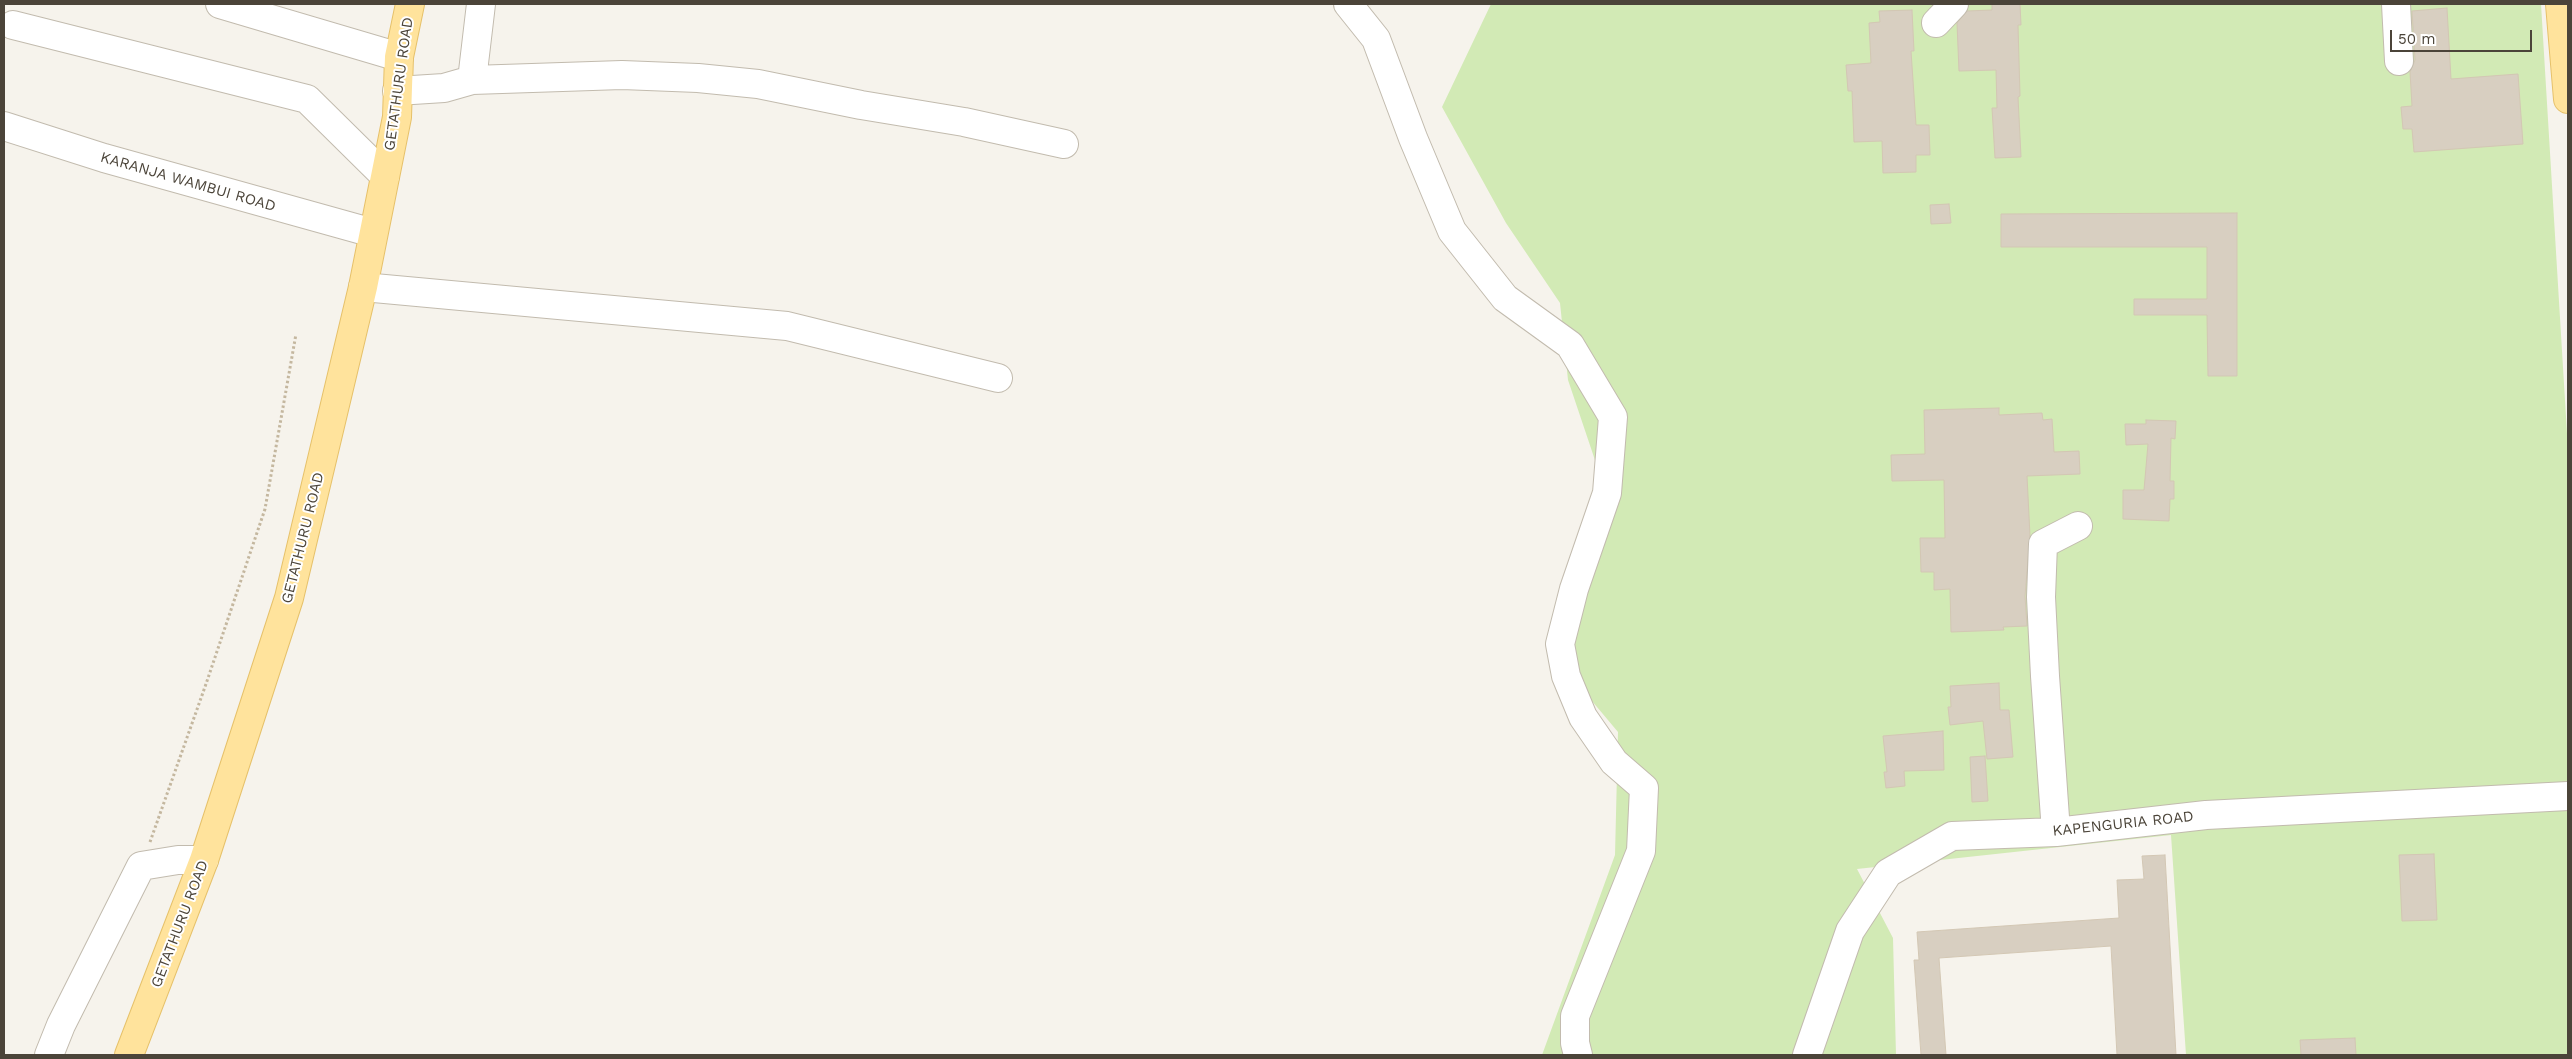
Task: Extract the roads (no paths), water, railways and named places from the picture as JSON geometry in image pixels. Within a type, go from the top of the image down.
[{"type":"main road","name":"GETATHURU ROAD","points":[[129,1055],[204,860],[289,598],[363,287],[397,117],[399,57],[410,4]]},
{"type":"main road","points":[[2560,4],[2568,99]]},
{"type":"street","points":[[220,4],[399,57]]},
{"type":"street","points":[[472,80],[481,4]]},
{"type":"street","points":[[1348,4],[1376,39],[1452,231],[1504,298],[1570,345],[1613,417],[1607,493],[1574,589],[1560,644],[1566,676],[1583,718],[1614,762],[1644,788],[1641,851],[1575,1016],[1575,1043],[1578,1055]]},
{"type":"street","points":[[2396,4],[2399,61]]},
{"type":"street","points":[[13,25],[307,98],[385,176]]},
{"type":"street","points":[[397,91],[444,88],[472,80],[622,75],[706,78],[758,84],[861,105],[964,122],[1064,144]]},
{"type":"street","name":"KARANJA WAMBUI ROAD","points":[[4,126],[104,158],[373,233]]},
{"type":"street","points":[[363,287],[787,326],[998,378]]},
{"type":"street","points":[[2056,832],[2044,676],[2041,597],[2043,544],[2078,526]]},
{"type":"street","name":"KAPENGURIA ROAD","points":[[1807,1055],[1850,931],[1888,873],[1952,836],[2056,832],[2206,814],[2568,796]]},
{"type":"street","points":[[50,1055],[61,1025],[141,866],[178,860],[204,860]]}]
